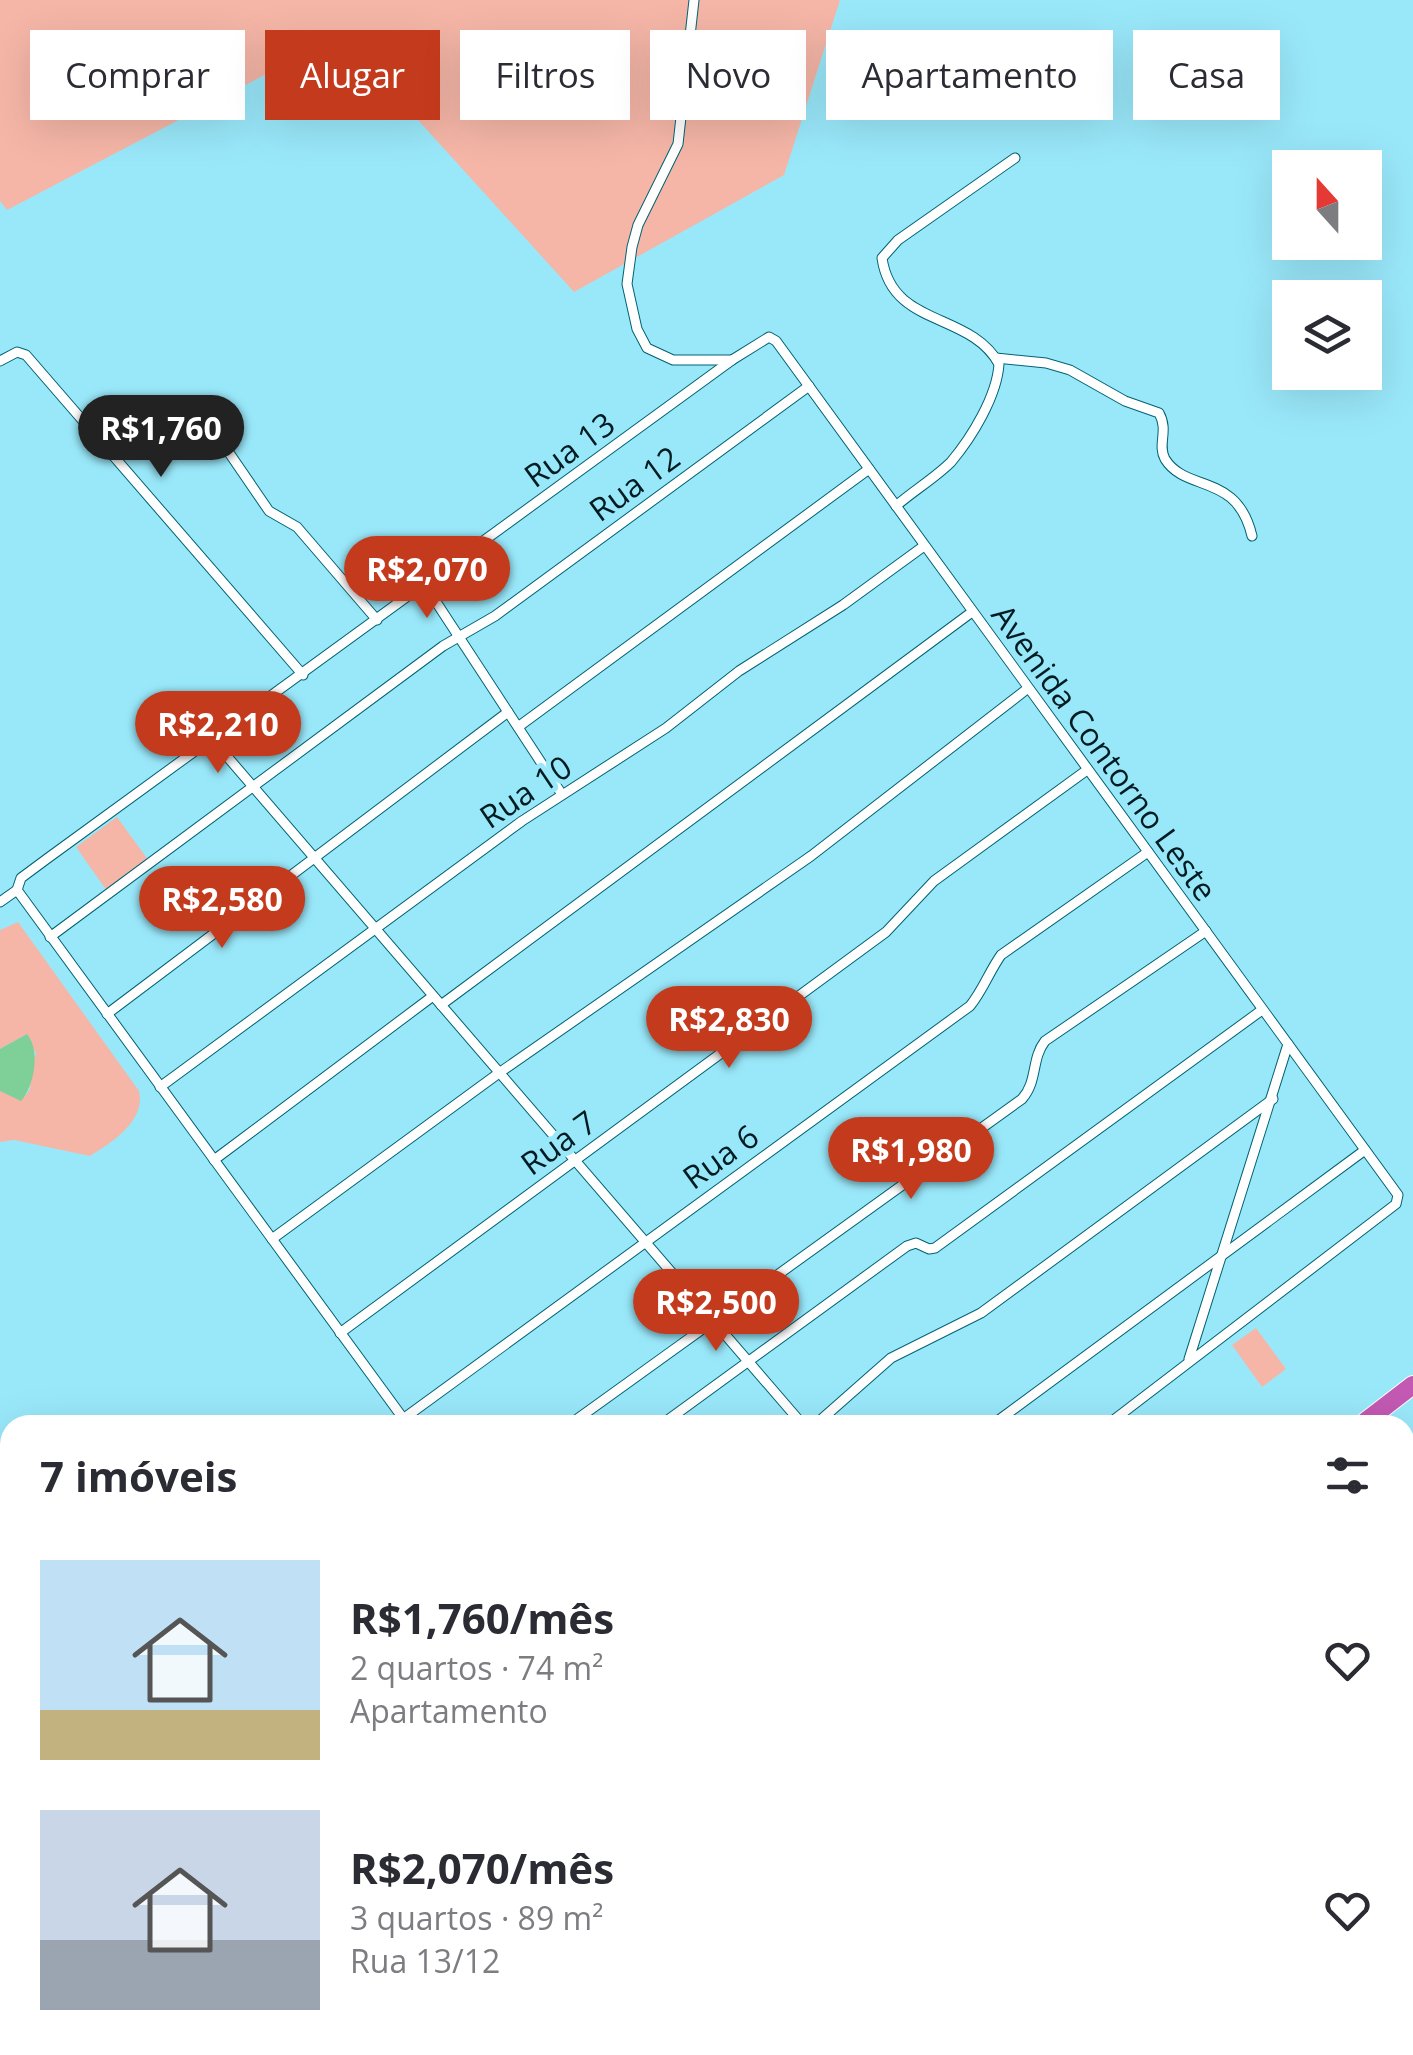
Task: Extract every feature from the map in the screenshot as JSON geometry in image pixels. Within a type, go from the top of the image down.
[{"type":"highway","points":[[1374,1415],[1413,1385]]},
{"type":"street","points":[[694,0],[678,144],[638,226],[628,284],[637,330],[647,348],[673,360],[732,360]]},
{"type":"street","points":[[1015,158],[898,240],[882,258],[884,271],[905,304],[975,338],[996,358],[1046,363],[1070,370],[1125,401],[1159,413],[1166,424],[1162,450],[1166,460],[1174,469],[1228,494],[1247,517],[1252,536]]},
{"type":"street","name":"Rua 13","points":[[0,902],[17,890],[21,878],[732,360],[770,337]]},
{"type":"street","name":"Avenida Contorno Leste","points":[[770,337],[1398,1198],[1396,1204],[1188,1362]]},
{"type":"street","points":[[0,360],[17,352],[26,355],[303,675]]},
{"type":"street","points":[[896,506],[949,464],[973,430],[998,377],[996,358]]},
{"type":"street","name":"Rua 12","points":[[50,936],[809,386]]},
{"type":"street","points":[[221,441],[269,511],[297,527],[377,620]]},
{"type":"street","points":[[518,727],[869,470]]},
{"type":"street","name":"Rua 10","points":[[160,1087],[561,793],[666,728],[739,671],[843,605],[924,546]]},
{"type":"street","points":[[425,585],[561,793]]},
{"type":"street","points":[[441,1005],[972,612]]},
{"type":"street","points":[[272,1240],[811,856],[1027,690]]},
{"type":"street","points":[[106,1014],[508,712]]},
{"type":"street","points":[[212,739],[795,1415]]},
{"type":"street","name":"Rua 7","points":[[340,1334],[886,932],[934,881],[1087,770]]},
{"type":"street","name":"Rua 6","points":[[415,1415],[644,1242],[970,1006],[1001,955],[1148,852]]},
{"type":"street","points":[[17,890],[401,1415]]},
{"type":"street","points":[[582,1415],[1022,1098],[1032,1087],[1037,1052],[1046,1042],[1206,931]]},
{"type":"street","points":[[214,1160],[433,996]]},
{"type":"street","points":[[675,1415],[908,1246],[916,1243],[935,1248],[1262,1010]]},
{"type":"street","points":[[1120,1415],[1188,1362],[1288,1044]]},
{"type":"street","points":[[826,1415],[891,1358],[980,1313],[1272,1099]]},
{"type":"street","points":[[1006,1415],[1365,1150]]},
{"type":"shaded area","points":[[0,0],[840,0],[830,30],[826,30],[826,44],[806,106],[806,30],[650,30],[650,120],[802,120],[784,175],[574,292],[418,120],[440,120],[440,30],[265,30],[265,75],[245,85],[245,30],[30,30],[30,120],[179,120],[7,210],[0,201]]},
{"type":"shaded area","points":[[117,817],[149,861],[107,891],[76,847]]},
{"type":"shaded area","points":[[18,922],[139,1091],[140,1102],[132,1121],[90,1156],[14,1140],[0,1142],[0,1091],[26,1095],[36,1054],[27,1034],[0,1049],[0,930]]},
{"type":"shaded area","points":[[27,1034],[34,1050],[34,1068],[21,1101],[0,1091],[0,1049]]},
{"type":"shaded area","points":[[1256,1328],[1286,1369],[1262,1387],[1232,1345]]}]
